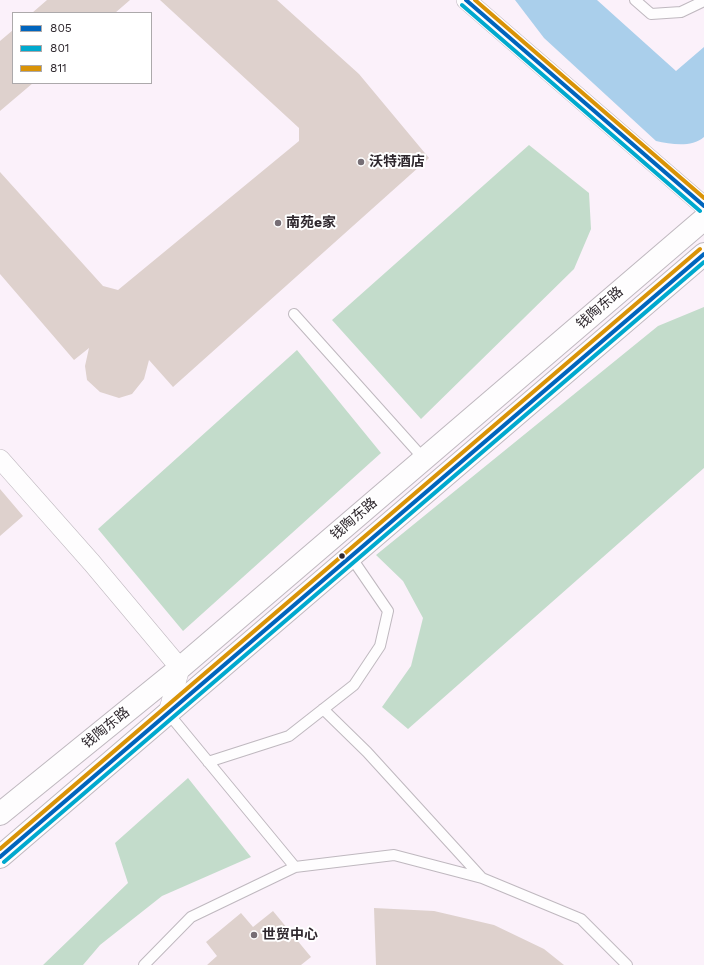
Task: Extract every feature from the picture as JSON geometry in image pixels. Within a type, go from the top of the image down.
[{"type":"street","points":[[466,0],[704,206]]},
{"type":"street","name":"钱陶东路","points":[[0,814],[180,668],[704,219]]},
{"type":"street","name":"钱陶东路","points":[[0,857],[704,254]]},
{"type":"street","points":[[0,458],[92,563],[180,668],[168,713]]},
{"type":"lane","points":[[635,0],[651,14],[681,12],[704,0]]},
{"type":"lane","points":[[294,314],[424,459]]},
{"type":"lane","points":[[208,762],[289,736],[354,685],[380,646],[388,611],[351,556]]},
{"type":"lane","points":[[324,708],[367,752],[482,878]]},
{"type":"lane","points":[[168,713],[295,867]]},
{"type":"lane","points":[[144,965],[191,917],[295,867],[394,855],[482,878],[581,919],[627,965]]},
{"type":"green space","points":[[529,145],[589,193],[591,229],[574,269],[421,419],[332,320]]},
{"type":"green space","points":[[704,307],[704,468],[408,729],[382,707],[411,666],[423,618],[403,581],[376,555],[658,326]]},
{"type":"green space","points":[[297,350],[381,453],[183,631],[98,529]]},
{"type":"green space","points":[[188,778],[251,857],[162,896],[100,945],[83,965],[43,965],[128,883],[115,843]]},
{"type":"water","points":[[515,0],[597,0],[676,71],[704,47],[704,137],[693,143],[687,144],[674,144],[656,141],[544,38]]},
{"type":"building","points":[[47,0],[130,0],[116,12],[33,12]]},
{"type":"building","name":"南苑e家","points":[[160,0],[277,0],[359,74],[429,158],[173,387],[149,360],[144,379],[132,394],[119,398],[100,392],[87,380],[85,366],[89,348],[74,360],[0,274],[0,172],[103,286],[118,290],[299,141],[299,128]]},
{"type":"building","points":[[12,31],[12,84],[32,84],[0,111],[0,41]]},
{"type":"building","points":[[0,489],[23,516],[0,536]]},
{"type":"building","points":[[374,908],[434,911],[494,925],[544,949],[564,965],[376,965]]},
{"type":"building","name":"世贸中心","points":[[273,911],[311,957],[301,965],[207,965],[217,956],[206,942],[241,913],[253,927]]},
{"type":"transit line","name":"805","points":[[466,0],[704,206]]},
{"type":"transit line","name":"811","points":[[475,0],[704,198]]},
{"type":"transit line","name":"801","points":[[462,5],[700,211]]},
{"type":"transit line","name":"811","points":[[0,849],[700,249]]},
{"type":"transit line","name":"805","points":[[0,857],[704,254]]},
{"type":"transit line","name":"801","points":[[4,862],[704,262]]},
{"type":"place","name":"沃特酒店","points":[[361,162]]},
{"type":"place","name":"南苑e家","points":[[278,223]]},
{"type":"place","name":"世贸中心","points":[[254,935]]}]
